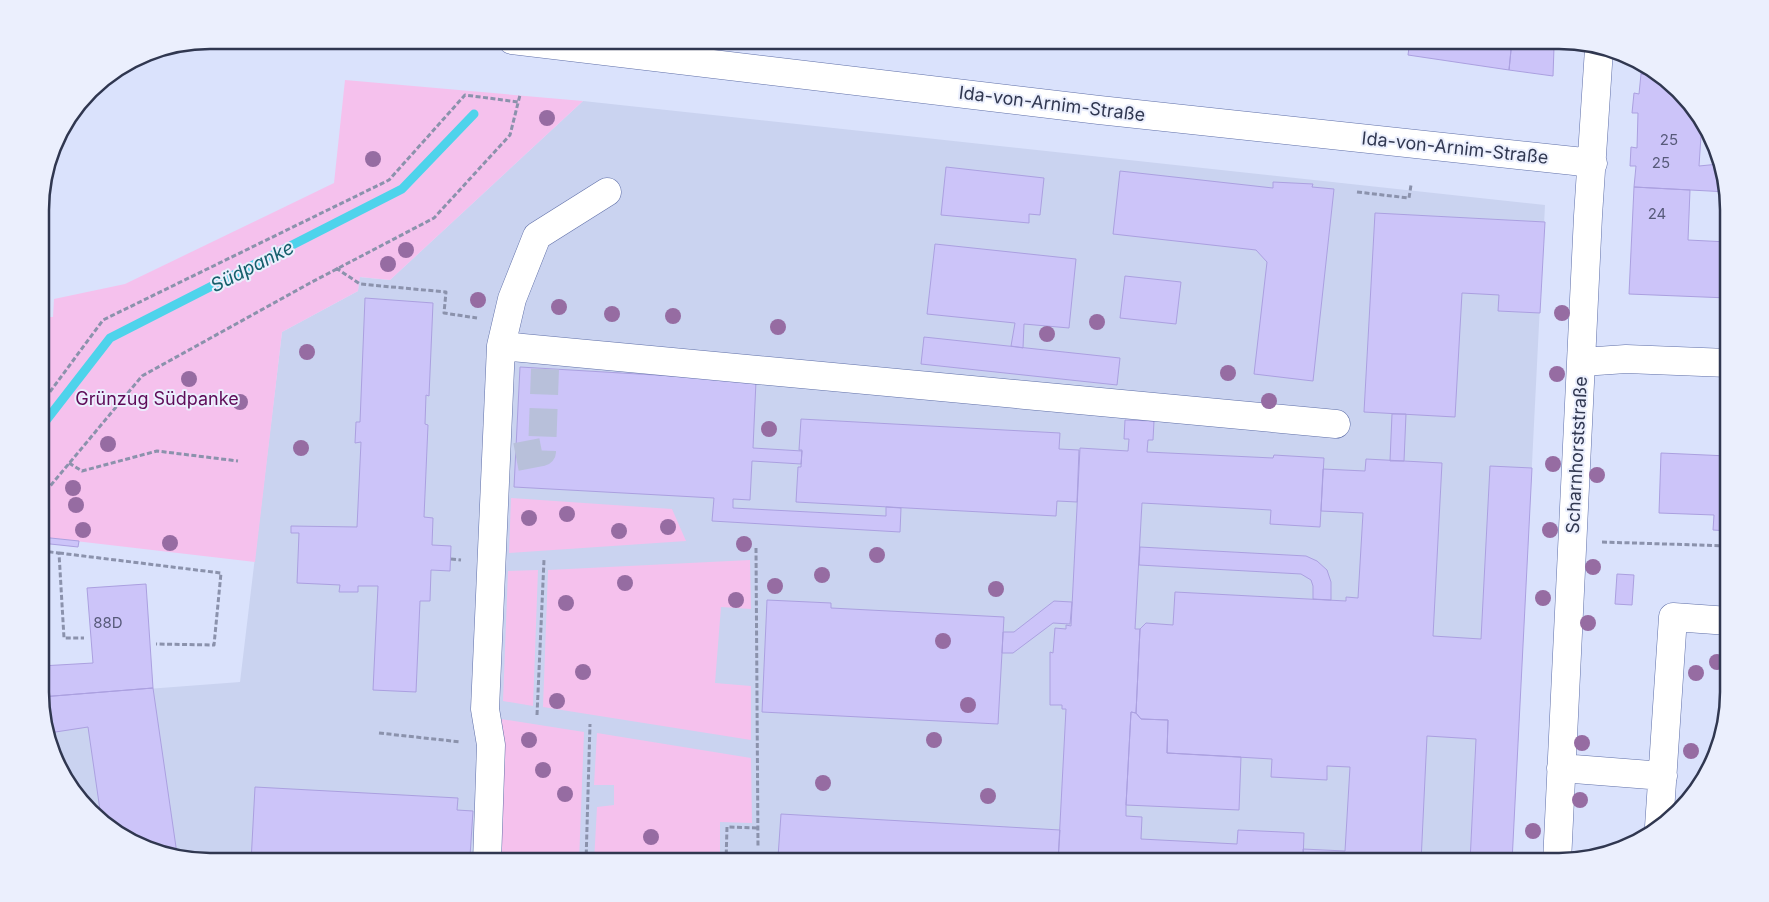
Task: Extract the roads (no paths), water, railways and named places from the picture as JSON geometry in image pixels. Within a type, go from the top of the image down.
[{"type":"street","name":"Ida-von-Arnim-Straße","points":[[588,49],[1109,111],[1593,163]]},
{"type":"street","name":"Scharnhorststraße","points":[[1557,853],[1599,54]]},
{"type":"street","points":[[487,853],[491,745],[485,709],[506,459],[501,346],[512,299],[538,236],[607,192]]},
{"type":"street","points":[[501,346],[544,359],[1336,424]]},
{"type":"street","points":[[1582,362],[1626,359],[1720,363]]},
{"type":"street","points":[[1661,817],[1673,617],[1720,620]]},
{"type":"street","points":[[1561,768],[1663,776]]},
{"type":"waterway","name":"Südpanke","points":[[49,417],[110,338],[402,189],[474,114]]},
{"type":"tunnel","points":[[516,457],[542,452],[545,369]]},
{"type":"park label","name":"Grünzug Südpanke","points":[[157,399]]}]
